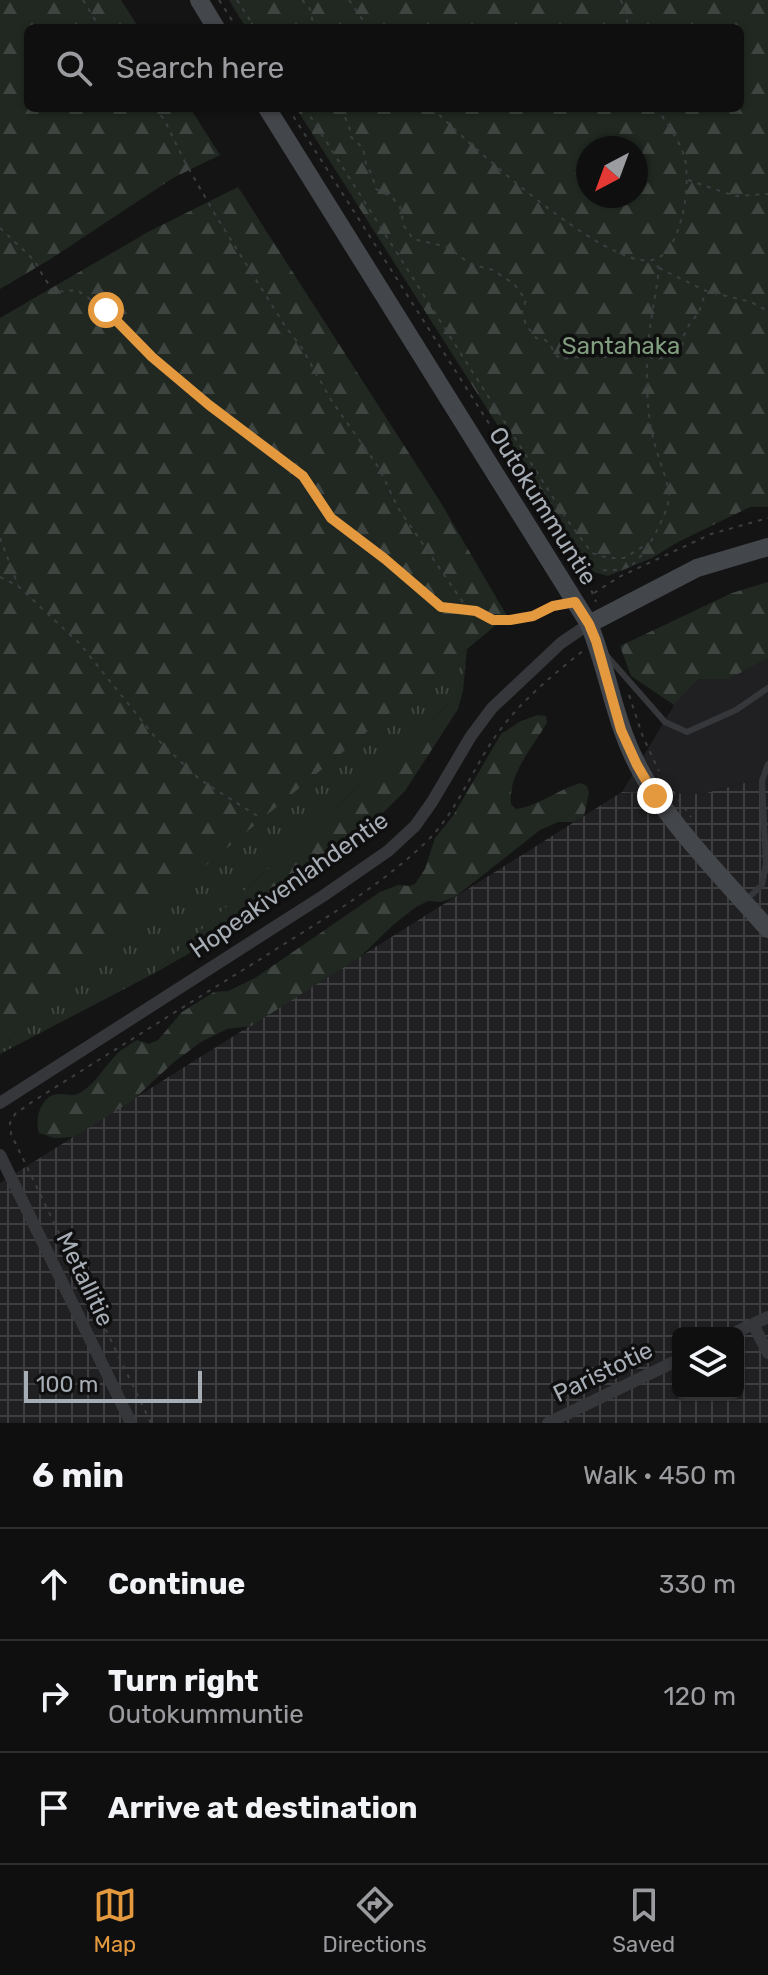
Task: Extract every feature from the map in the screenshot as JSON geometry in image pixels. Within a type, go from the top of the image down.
[{"type":"street","points":[[199,0],[214,24]]},
{"type":"street","name":"Outokummuntie","points":[[269,112],[575,602],[595,627],[621,730],[655,796],[768,929]]},
{"type":"street","name":"Hopeakivenlahdentie","points":[[0,1103],[388,851],[415,826],[492,708],[561,643],[595,627],[697,568],[768,547]]},
{"type":"street","name":"Metallitie","points":[[0,1155],[131,1423]]},
{"type":"street","points":[[744,1328],[768,1317]]},
{"type":"street","points":[[753,1324],[768,1353]]},
{"type":"street","name":"Paristotie","points":[[548,1423],[672,1363]]},
{"type":"lane","points":[[595,627],[621,673],[665,722],[687,732],[736,710],[768,688]]},
{"type":"lane","points":[[744,902],[762,885],[766,864],[762,781],[768,764]]},
{"type":"path","points":[[83,0],[98,24]]},
{"type":"path","points":[[219,0],[234,24]]},
{"type":"path","points":[[237,0],[252,24]]},
{"type":"path","points":[[302,0],[310,9],[313,24]]},
{"type":"path","points":[[349,0],[365,24]]},
{"type":"path","points":[[621,0],[628,24]]},
{"type":"path","points":[[158,112],[216,216],[302,348],[331,400],[379,468],[398,508],[468,610]]},
{"type":"path","points":[[151,1423],[11,1134],[10,1123],[15,1114],[295,937],[399,866],[450,815],[509,719],[595,627],[593,594],[558,532],[291,112]]},
{"type":"path","points":[[308,112],[568,521],[592,553],[608,558],[624,558],[649,543]]},
{"type":"path","points":[[343,112],[351,137],[363,148],[376,189],[392,197],[400,207],[404,226],[413,239],[448,247],[470,264],[493,270],[514,284],[526,300],[522,312],[526,325],[536,338],[550,344],[561,359],[590,352],[603,358],[619,349],[657,359],[677,356],[706,291]]},
{"type":"path","points":[[436,112],[483,156],[558,215],[606,246],[632,258],[651,260],[667,253],[677,234],[684,209],[685,157],[659,112]]},
{"type":"path","points":[[685,179],[735,196],[768,194]]},
{"type":"path","points":[[0,228],[35,261],[54,292],[77,290],[106,310],[152,357],[209,405],[303,476],[331,518],[441,607],[476,611],[493,620],[510,620],[575,602]]},
{"type":"path","points":[[651,260],[659,268],[706,291],[751,302],[768,311]]},
{"type":"path","points":[[603,570],[615,571],[634,564],[665,514],[669,495],[653,437],[647,391],[650,320],[659,268]]},
{"type":"path","points":[[593,594],[619,577],[711,534],[768,518]]},
{"type":"path","points":[[0,538],[18,586]]},
{"type":"path","points":[[0,577],[18,586],[80,644],[155,737],[199,779],[259,817]]},
{"type":"path","points":[[621,673],[643,737],[661,775],[698,826]]},
{"type":"shaded area","points":[[768,658],[768,777],[702,794],[622,792],[674,705],[699,679],[729,679]]},
{"type":"shaded area","points":[[768,777],[768,1423],[0,1423],[0,1183],[622,792],[702,794]]},
{"type":"green space","points":[[0,0],[121,0],[136,24],[24,24],[24,112],[193,112],[220,155],[173,178],[0,289]]},
{"type":"green space","name":"Santahaka","points":[[229,0],[768,0],[768,507],[750,507],[652,558],[608,576],[593,572],[299,112],[744,112],[744,24],[244,24]]},
{"type":"green space","points":[[238,187],[441,503],[507,616],[99,954],[0,1047],[0,318],[148,232]]},
{"type":"green space","points":[[768,582],[768,658],[729,679],[699,679],[674,705],[631,676],[620,646],[732,593]]},
{"type":"green space","points":[[467,649],[463,691],[153,974],[0,1054],[0,1047],[98,954]]},
{"type":"green space","points":[[463,691],[458,709],[405,791],[372,824],[262,912],[153,974]]},
{"type":"green space","points":[[538,715],[546,716],[547,723],[517,772],[511,804],[516,809],[524,807],[581,783],[587,786],[589,793],[584,816],[574,822],[558,822],[540,830],[455,897],[441,902],[428,901],[416,907],[360,957],[251,1026],[227,1029],[201,1042],[133,1100],[74,1137],[54,1138],[39,1133],[39,1114],[49,1097],[80,1093],[118,1053],[137,1040],[149,1044],[158,1040],[182,1012],[214,992],[228,991],[255,978],[380,892],[398,885],[415,884],[425,869],[435,838],[453,816],[501,734],[521,721]]},
{"type":"route","points":[[106,310],[152,357],[209,405],[303,476],[331,518],[441,607],[476,611],[493,620],[510,620],[575,602],[596,641],[621,730],[655,796]]}]
